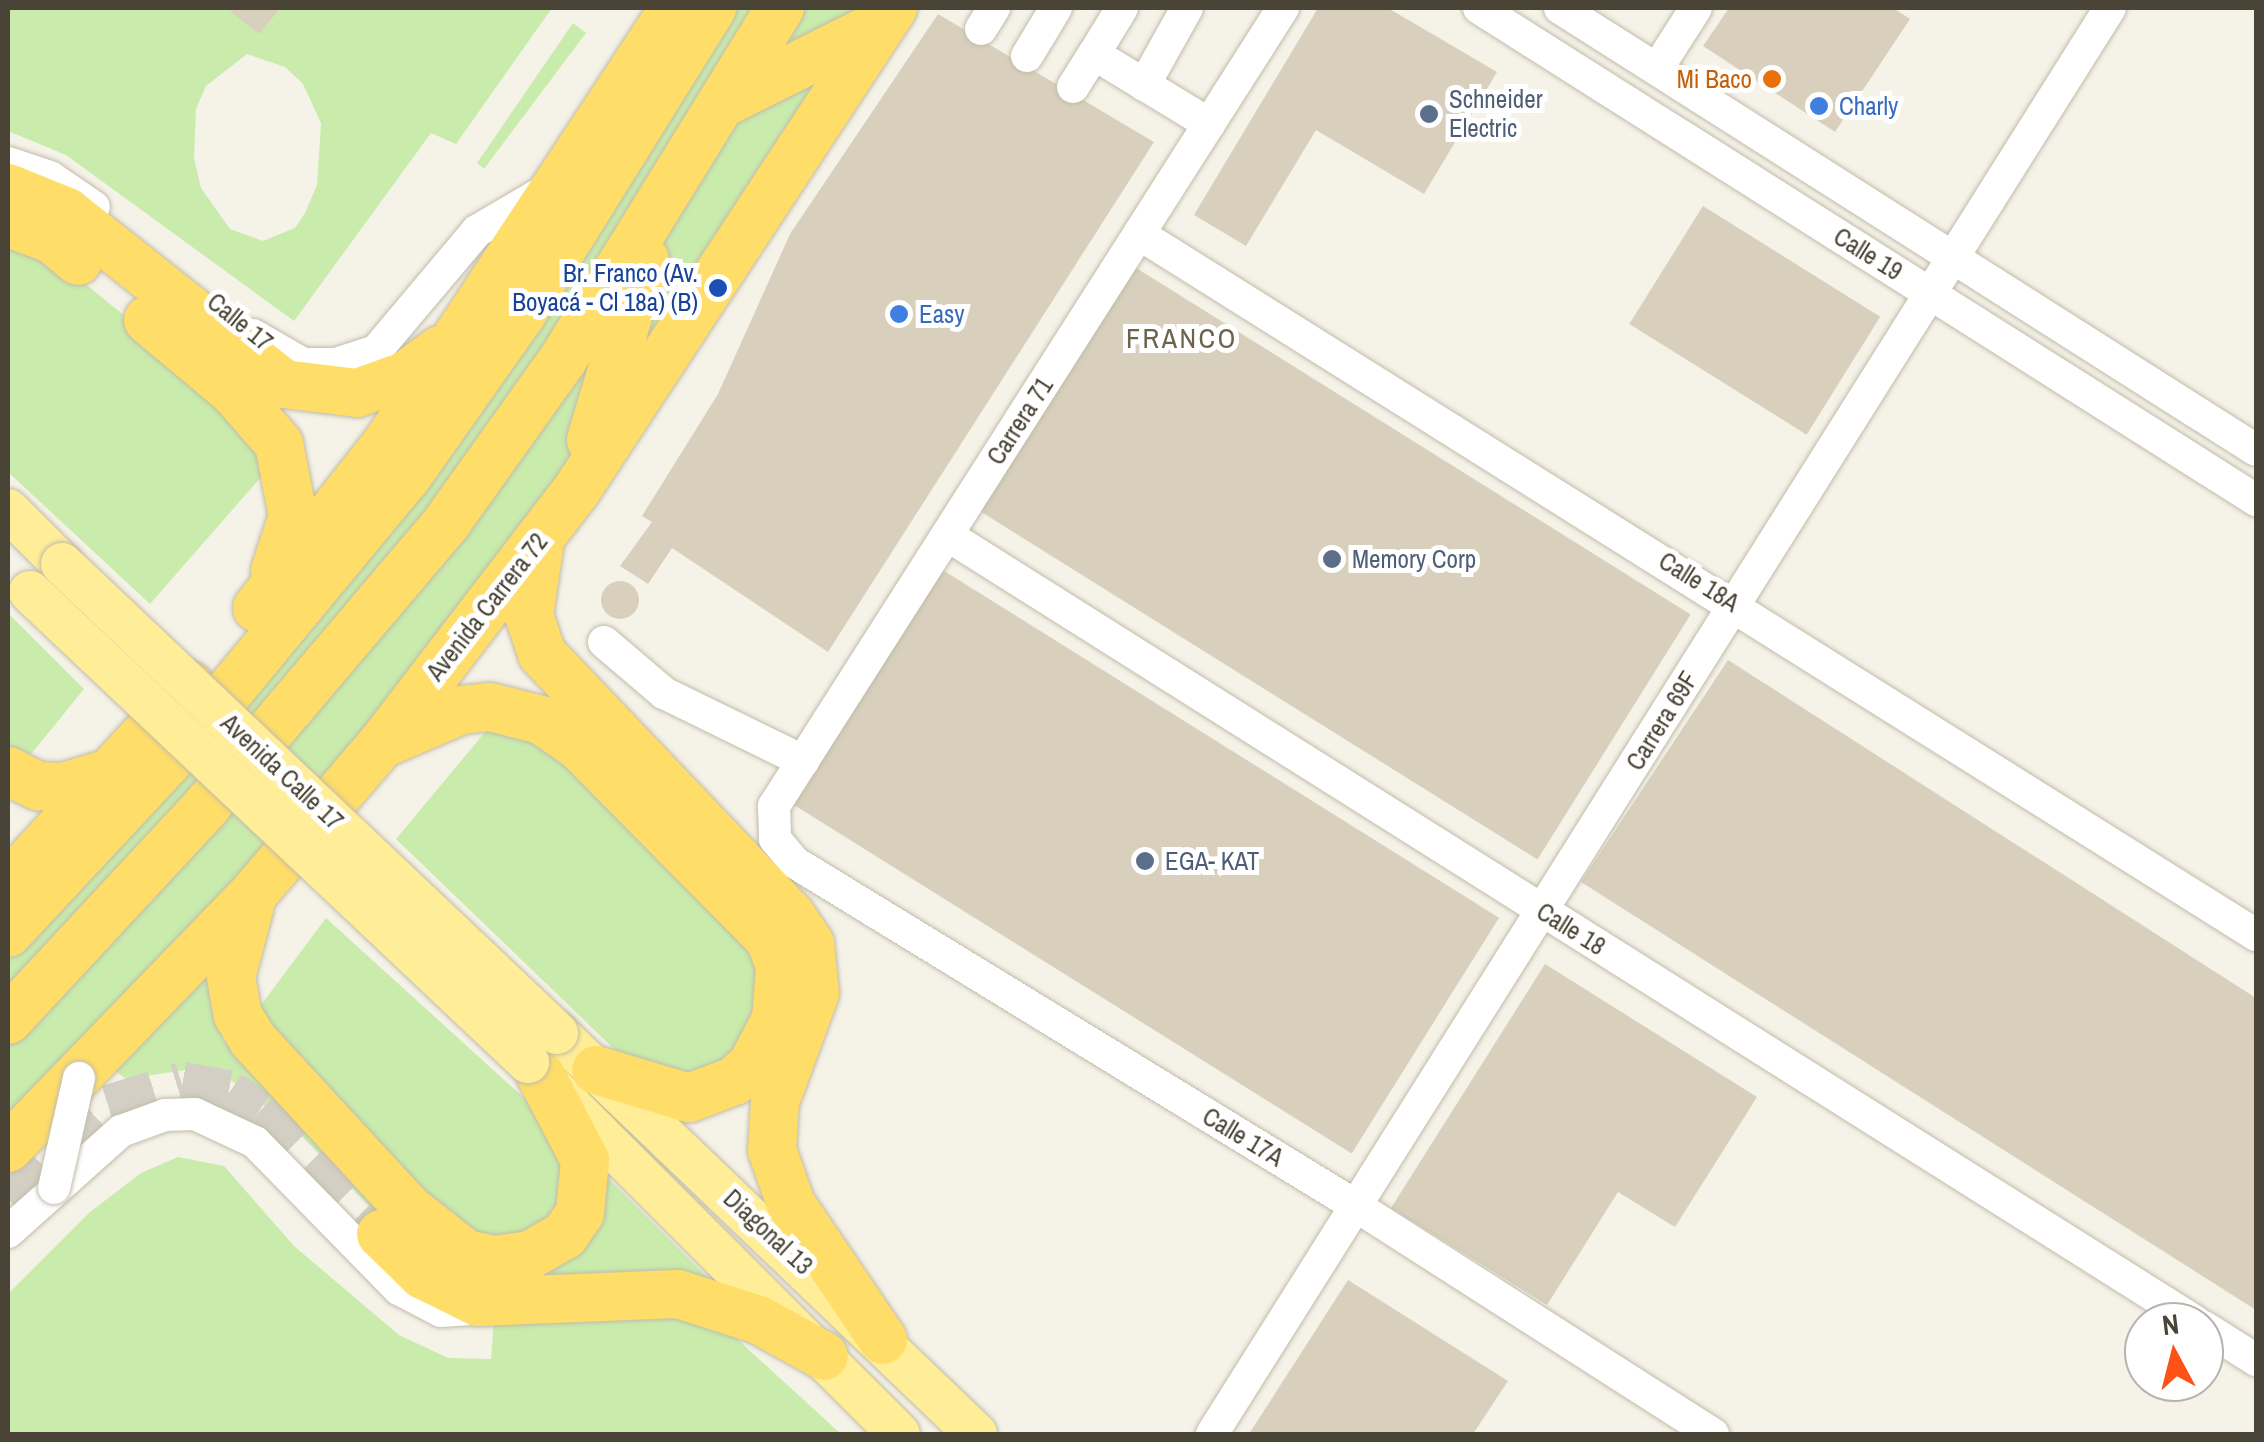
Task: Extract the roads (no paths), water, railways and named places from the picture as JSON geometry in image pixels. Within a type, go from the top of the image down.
[{"type":"highway","points":[[657,98],[677,8]]},
{"type":"highway","points":[[8,885],[116,771],[262,604],[388,444],[677,8]]},
{"type":"highway","points":[[8,932],[198,729],[406,478],[520,314],[712,8]]},
{"type":"highway","points":[[8,1020],[204,809],[447,522],[562,361],[780,8]]},
{"type":"highway","points":[[723,103],[888,15]]},
{"type":"highway","name":"Avenida Carrera 72","points":[[8,1148],[254,893],[381,744],[542,537],[888,15]]},
{"type":"highway","points":[[8,188],[67,212],[267,375],[298,390],[357,393],[388,384],[459,336]]},
{"type":"highway","points":[[576,491],[661,206]]},
{"type":"highway","points":[[8,223],[52,239],[234,392],[270,431],[286,459],[293,516],[262,604]]},
{"type":"highway","points":[[542,537],[529,616],[542,654],[790,914],[810,944],[814,993],[775,1102],[772,1150],[792,1204],[882,1340]]},
{"type":"highway","points":[[381,744],[460,710],[490,708],[541,720],[579,746],[770,939],[780,966],[776,1019],[752,1065],[734,1081],[689,1098],[596,1070]]},
{"type":"highway","points":[[8,771],[38,786],[63,788],[116,771]]},
{"type":"highway","points":[[254,893],[234,948],[232,998],[238,1015],[308,1103],[409,1209],[466,1254],[495,1260],[530,1255],[565,1235],[580,1213],[585,1160],[542,1057]]},
{"type":"highway","points":[[381,1234],[451,1294],[501,1305],[678,1294],[759,1320],[824,1356]]},
{"type":"main road","name":"Avenida Calle 17","points":[[8,510],[542,1057]]},
{"type":"main road","name":"Avenida Calle 17","points":[[19,581],[542,1057]]},
{"type":"main road","name":"Diagonal 13","points":[[542,1057],[596,1070],[976,1434]]},
{"type":"main road","name":"Diagonal 13","points":[[542,1057],[899,1434]]},
{"type":"street","points":[[1027,56],[1056,8]]},
{"type":"street","points":[[1073,87],[1122,8]]},
{"type":"street","points":[[1144,86],[1187,8]]},
{"type":"street","name":"Carrera 71","points":[[775,839],[774,806],[1283,8]]},
{"type":"street","name":"Calle 19","points":[[1479,8],[2256,500]]},
{"type":"street","name":"Calle 19","points":[[1560,8],[2256,450]]},
{"type":"street","points":[[1657,69],[1696,8]]},
{"type":"street","name":"Carrera 69F","points":[[1212,1434],[2110,8]]},
{"type":"street","points":[[1094,54],[1209,124]]},
{"type":"street","name":"Calle 17","points":[[8,163],[50,177],[268,347],[303,364],[336,364],[376,351],[477,231],[558,183]]},
{"type":"street","name":"Calle 18A","points":[[1139,234],[1736,604],[2256,935]]},
{"type":"street","name":"Calle 18","points":[[947,535],[2164,1302]]},
{"type":"street","points":[[604,642],[681,703],[803,761]]},
{"type":"street","name":"Calle 17A","points":[[775,839],[794,862],[1356,1206],[1714,1434]]},
{"type":"street","points":[[54,1188],[79,1078]]},
{"type":"street","points":[[8,1232],[122,1132],[148,1120],[213,1117],[255,1142],[408,1296],[441,1312],[501,1305]]},
{"type":"street","points":[[2224,1340],[2256,1360]]},
{"type":"tunnel","points":[[8,1199],[109,1109],[182,1086],[228,1094],[257,1114],[381,1234]]},
{"type":"place","name":"Mi Baco","points":[[1772,79]]},
{"type":"place","name":"Charly","points":[[1819,106]]},
{"type":"place","name":"Schneider Electric","points":[[1429,114]]},
{"type":"place","name":"Br. Franco (Av. Boyacá - Cl 18a) (B)","points":[[718,288]]},
{"type":"place","name":"Easy","points":[[899,314]]},
{"type":"place","name":"Memory Corp","points":[[1332,559]]},
{"type":"place","name":"EGA- KAT","points":[[1145,861]]},
{"type":"district","name":"FRANCO","points":[[1182,338]]}]
